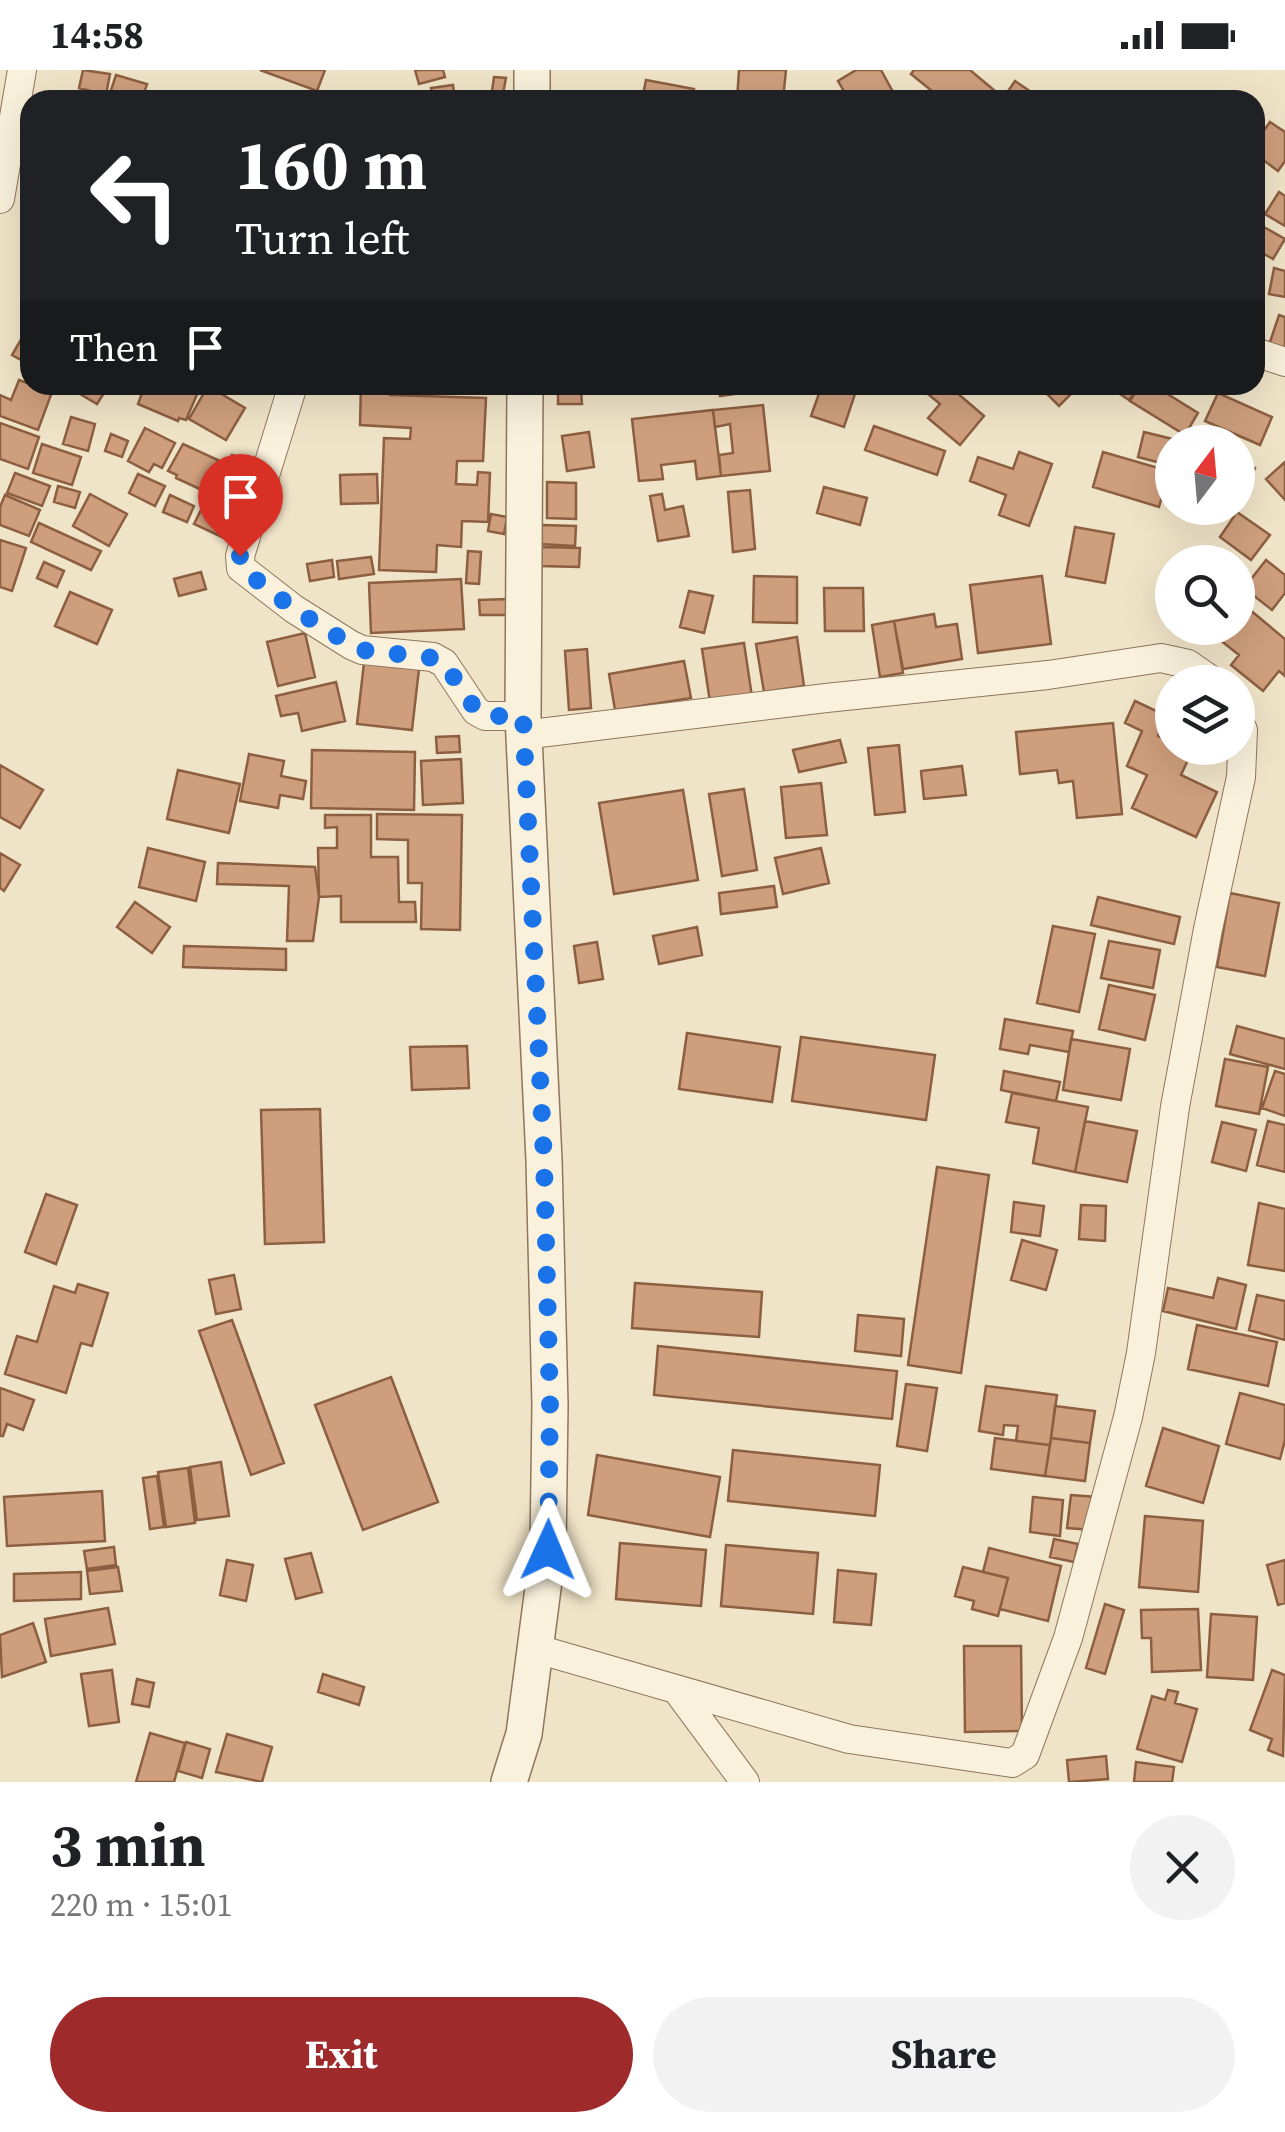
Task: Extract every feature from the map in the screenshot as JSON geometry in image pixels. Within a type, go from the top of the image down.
[{"type":"street","points":[[0,199],[22,70]]},
{"type":"street","points":[[290,395],[240,556],[241,568],[294,609],[351,645],[362,650],[434,658],[444,663],[476,710],[485,716],[523,725],[1048,675],[1161,658],[1189,665]]},
{"type":"street","points":[[509,1782],[524,1734],[548,1550],[550,1405],[544,1160],[523,725],[525,395]]},
{"type":"street","points":[[536,1649],[849,1739],[1012,1764],[1025,1755],[1068,1638],[1128,1417],[1141,1354],[1175,1107],[1241,765]]},
{"type":"street","points":[[676,1690],[745,1782]]},
{"type":"building","points":[[83,70],[110,74],[107,90],[79,88]]},
{"type":"building","points":[[260,70],[325,70],[314,90]]},
{"type":"building","points":[[415,70],[443,70],[445,77],[419,84]]},
{"type":"building","points":[[739,70],[786,70],[784,90],[738,90]]},
{"type":"building","points":[[856,70],[881,70],[892,90],[843,90],[838,81]]},
{"type":"building","points":[[914,70],[970,70],[994,90],[931,90],[911,74]]},
{"type":"building","points":[[116,75],[147,84],[145,90],[111,90]]},
{"type":"building","points":[[494,77],[506,78],[504,90],[492,90]]},
{"type":"building","points":[[646,80],[694,89],[694,90],[644,90]]},
{"type":"building","points":[[1015,81],[1028,90],[1009,90]]},
{"type":"building","points":[[453,85],[454,90],[431,90]]},
{"type":"building","points":[[1270,122],[1285,132],[1285,161],[1278,171],[1265,161],[1265,129]]},
{"type":"building","points":[[1279,192],[1285,196],[1285,226],[1265,214]]},
{"type":"building","points":[[1265,228],[1285,239],[1273,259],[1265,255]]},
{"type":"building","points":[[1274,268],[1285,271],[1285,297],[1269,294]]},
{"type":"building","points":[[1279,315],[1285,317],[1285,350],[1269,345]]},
{"type":"building","points":[[20,341],[20,359],[12,355]]},
{"type":"building","points":[[19,380],[20,395],[51,395],[38,430],[0,416],[0,395],[11,400]]},
{"type":"building","points":[[82,395],[103,395],[97,404]]},
{"type":"building","points":[[141,395],[197,395],[186,420],[178,421],[138,404]]},
{"type":"building","points":[[203,395],[223,395],[245,408],[226,440],[189,419]]},
{"type":"building","points":[[361,395],[486,398],[483,461],[457,461],[456,484],[477,485],[478,472],[490,473],[488,522],[462,521],[461,547],[437,545],[436,572],[379,570],[384,438],[410,439],[411,428],[360,425]]},
{"type":"building","points":[[558,395],[581,395],[582,404],[558,404]]},
{"type":"building","points":[[818,395],[855,395],[844,427],[811,416]]},
{"type":"building","points":[[929,395],[960,395],[984,416],[960,445],[928,418],[940,404]]},
{"type":"building","points":[[1048,395],[1070,395],[1059,406]]},
{"type":"building","points":[[1134,395],[1169,395],[1198,413],[1191,425],[1169,425],[1130,401]]},
{"type":"building","points":[[1217,395],[1272,417],[1260,445],[1255,443],[1255,425],[1214,425],[1205,421]]},
{"type":"building","points":[[763,405],[770,471],[721,476],[719,455],[733,453],[730,424],[715,427],[713,410]]},
{"type":"building","points":[[713,410],[721,476],[697,479],[695,461],[661,465],[663,479],[639,481],[632,419]]},
{"type":"building","points":[[71,417],[95,424],[88,451],[63,444]]},
{"type":"building","points":[[0,423],[39,437],[28,469],[0,459]]},
{"type":"building","points":[[874,426],[945,451],[937,475],[865,450]]},
{"type":"building","points":[[145,428],[175,443],[162,468],[154,464],[149,472],[128,461]]},
{"type":"building","points":[[589,432],[594,467],[567,471],[562,436]]},
{"type":"building","points":[[1144,432],[1155,435],[1155,462],[1138,457]]},
{"type":"building","points":[[111,434],[128,441],[122,457],[105,451]]},
{"type":"building","points":[[42,444],[81,457],[72,485],[33,473]]},
{"type":"building","points":[[183,444],[218,460],[214,469],[223,473],[216,491],[206,486],[204,491],[168,471]]},
{"type":"building","points":[[1019,452],[1052,464],[1029,526],[999,515],[1006,495],[970,481],[978,457],[1013,469]]},
{"type":"building","points":[[1103,452],[1155,467],[1155,506],[1093,487]]},
{"type":"building","points":[[232,455],[251,462],[238,501],[219,495]]},
{"type":"building","points":[[1285,462],[1285,500],[1266,479]]},
{"type":"building","points":[[15,473],[50,486],[42,506],[7,493]]},
{"type":"building","points":[[138,474],[165,486],[155,506],[129,493]]},
{"type":"building","points":[[377,474],[378,503],[341,504],[340,475]]},
{"type":"building","points":[[547,482],[576,483],[576,519],[547,518]]},
{"type":"building","points":[[58,486],[80,492],[75,508],[54,502]]},
{"type":"building","points":[[824,487],[867,498],[860,525],[817,513]]},
{"type":"building","points":[[750,490],[755,549],[733,552],[728,492]]},
{"type":"building","points":[[90,494],[127,514],[109,546],[73,526]]},
{"type":"building","points":[[662,494],[665,510],[683,506],[689,536],[658,541],[650,496]]},
{"type":"building","points":[[5,495],[40,510],[29,536],[0,525]]},
{"type":"building","points":[[170,495],[194,506],[187,522],[163,512]]},
{"type":"building","points":[[207,498],[234,511],[222,537],[194,524]]},
{"type":"building","points":[[491,514],[507,517],[504,534],[488,531]]},
{"type":"building","points":[[39,523],[101,551],[91,570],[31,542]]},
{"type":"building","points":[[542,525],[576,526],[575,546],[540,544]]},
{"type":"building","points":[[1228,525],[1255,525],[1270,535],[1255,555],[1255,545],[1231,545],[1220,537]]},
{"type":"building","points":[[1075,527],[1114,534],[1105,583],[1066,576]]},
{"type":"building","points":[[0,540],[26,548],[12,591],[0,587]]},
{"type":"building","points":[[541,547],[580,548],[579,567],[540,566]]},
{"type":"building","points":[[468,551],[481,552],[479,584],[466,583]]},
{"type":"building","points":[[371,557],[374,574],[339,579],[337,561]]},
{"type":"building","points":[[332,560],[334,577],[310,581],[307,564]]},
{"type":"building","points":[[1266,560],[1285,575],[1285,593],[1272,610],[1255,597],[1255,574]]},
{"type":"building","points":[[44,562],[64,571],[57,587],[37,578]]},
{"type":"building","points":[[201,572],[206,589],[179,596],[174,579]]},
{"type":"building","points":[[754,576],[797,577],[797,623],[753,622]]},
{"type":"building","points":[[1042,576],[1051,644],[978,653],[970,585]]},
{"type":"building","points":[[461,579],[464,629],[371,633],[369,583]]},
{"type":"building","points":[[824,588],[863,588],[864,631],[825,631]]},
{"type":"building","points":[[689,591],[713,596],[704,633],[680,627]]},
{"type":"building","points":[[70,592],[112,610],[97,644],[55,626]]},
{"type":"building","points":[[508,599],[508,615],[480,615],[479,600]]},
{"type":"building","points":[[934,614],[936,627],[957,624],[962,659],[903,669],[894,621]]},
{"type":"building","points":[[1255,614],[1285,639],[1285,676],[1279,671],[1263,691],[1255,684],[1255,665],[1231,665],[1239,655],[1226,645],[1255,645]]},
{"type":"building","points":[[894,621],[903,673],[880,677],[872,625]]},
{"type":"building","points":[[305,633],[315,677],[278,686],[267,642]]},
{"type":"building","points":[[797,637],[804,686],[764,692],[756,644]]},
{"type":"building","points":[[744,643],[752,697],[710,702],[702,649]]},
{"type":"building","points":[[587,649],[591,708],[569,710],[565,651]]},
{"type":"building","points":[[684,661],[691,698],[615,710],[609,674]]},
{"type":"building","points":[[364,663],[419,669],[412,730],[357,724]]},
{"type":"building","points":[[336,682],[345,721],[302,731],[298,713],[281,716],[276,696]]},
{"type":"building","points":[[1135,701],[1155,710],[1155,765],[1186,765],[1181,775],[1217,792],[1196,837],[1132,808],[1147,775],[1127,766],[1142,731],[1125,723]]},
{"type":"building","points":[[1113,723],[1122,814],[1077,818],[1073,781],[1059,783],[1057,770],[1020,774],[1016,732]]},
{"type":"building","points":[[459,736],[460,752],[437,753],[436,737]]},
{"type":"building","points":[[840,740],[846,762],[799,772],[793,750]]},
{"type":"building","points":[[899,745],[905,812],[875,815],[868,748]]},
{"type":"building","points":[[312,750],[415,752],[414,810],[311,808]]},
{"type":"building","points":[[249,754],[284,761],[281,776],[306,781],[303,799],[280,795],[278,808],[240,801]]},
{"type":"building","points":[[461,759],[463,803],[423,805],[421,761]]},
{"type":"building","points":[[0,765],[43,790],[20,828],[0,817]]},
{"type":"building","points":[[962,766],[966,795],[924,799],[921,771]]},
{"type":"building","points":[[178,770],[240,784],[229,833],[167,819]]},
{"type":"building","points":[[821,783],[827,835],[786,838],[781,787]]},
{"type":"building","points":[[744,789],[757,870],[722,876],[709,794]]},
{"type":"building","points":[[683,790],[698,880],[614,894],[599,803]]},
{"type":"building","points":[[377,814],[462,815],[460,930],[421,929],[422,883],[408,883],[408,840],[377,839]]},
{"type":"building","points":[[325,815],[371,815],[371,857],[398,857],[399,902],[415,902],[416,922],[341,922],[341,896],[319,897],[318,848],[337,848],[337,827],[325,828]]},
{"type":"building","points":[[148,848],[205,862],[196,901],[139,887]]},
{"type":"building","points":[[821,848],[829,883],[783,894],[775,858]]},
{"type":"building","points":[[0,853],[20,865],[4,891],[0,888]]},
{"type":"building","points":[[218,863],[315,867],[319,897],[313,941],[287,941],[289,886],[217,884]]},
{"type":"building","points":[[774,886],[777,907],[721,914],[719,893]]},
{"type":"building","points":[[1230,893],[1279,903],[1265,976],[1217,967]]},
{"type":"building","points":[[1098,897],[1180,917],[1174,944],[1091,925]]},
{"type":"building","points":[[135,902],[170,927],[152,953],[117,927]]},
{"type":"building","points":[[1053,926],[1095,934],[1079,1012],[1037,1003]]},
{"type":"building","points":[[697,927],[702,955],[659,964],[653,936]]},
{"type":"building","points":[[1109,941],[1160,950],[1153,988],[1101,978]]},
{"type":"building","points":[[597,942],[603,979],[579,983],[574,946]]},
{"type":"building","points":[[184,946],[286,949],[286,970],[183,967]]},
{"type":"building","points":[[1109,985],[1155,995],[1145,1040],[1099,1029]]},
{"type":"building","points":[[1005,1019],[1073,1031],[1069,1052],[1030,1045],[1028,1054],[1000,1049]]},
{"type":"building","points":[[1237,1026],[1285,1039],[1285,1069],[1230,1054]]},
{"type":"building","points":[[687,1033],[780,1047],[772,1102],[679,1089]]},
{"type":"building","points":[[801,1037],[935,1055],[926,1120],[792,1101]]},
{"type":"building","points":[[1071,1039],[1130,1049],[1121,1100],[1063,1090]]},
{"type":"building","points":[[467,1046],[469,1088],[412,1090],[410,1047]]},
{"type":"building","points":[[1225,1059],[1268,1067],[1259,1114],[1216,1106]]},
{"type":"building","points":[[1004,1071],[1060,1082],[1056,1101],[1001,1090]]},
{"type":"building","points":[[1275,1071],[1285,1074],[1285,1116],[1262,1108]]},
{"type":"building","points":[[1012,1093],[1088,1107],[1075,1172],[1033,1163],[1039,1128],[1006,1122]]},
{"type":"building","points":[[320,1109],[324,1242],[265,1244],[261,1110]]},
{"type":"building","points":[[1085,1121],[1137,1131],[1127,1182],[1075,1172]]},
{"type":"building","points":[[1268,1121],[1285,1125],[1285,1172],[1257,1165]]},
{"type":"building","points":[[1222,1122],[1256,1130],[1246,1171],[1212,1162]]},
{"type":"building","points":[[937,1167],[989,1175],[961,1373],[908,1365]]},
{"type":"building","points":[[46,1194],[77,1205],[56,1264],[25,1252]]},
{"type":"building","points":[[1014,1202],[1044,1206],[1040,1236],[1011,1232]]},
{"type":"building","points":[[1259,1203],[1285,1209],[1285,1271],[1248,1265]]},
{"type":"building","points":[[1081,1205],[1106,1206],[1105,1241],[1079,1239]]},
{"type":"building","points":[[1022,1240],[1057,1250],[1046,1290],[1011,1280]]},
{"type":"building","points":[[234,1275],[241,1309],[216,1314],[209,1280]]},
{"type":"building","points":[[1218,1278],[1246,1285],[1236,1329],[1163,1311],[1168,1288],[1213,1298]]},
{"type":"building","points":[[635,1283],[762,1292],[759,1337],[632,1328]]},
{"type":"building","points":[[78,1284],[108,1293],[92,1346],[81,1343],[66,1393],[5,1374],[17,1336],[37,1342],[54,1286],[75,1293]]},
{"type":"building","points":[[1257,1295],[1285,1301],[1285,1340],[1249,1330]]},
{"type":"building","points":[[858,1315],[904,1319],[901,1356],[855,1351]]},
{"type":"building","points":[[232,1320],[284,1463],[251,1475],[199,1331]]},
{"type":"building","points":[[1197,1325],[1277,1342],[1268,1386],[1188,1369]]},
{"type":"building","points":[[658,1346],[897,1371],[892,1419],[654,1395]]},
{"type":"building","points":[[391,1377],[438,1502],[363,1530],[315,1405]]},
{"type":"building","points":[[906,1384],[937,1388],[927,1451],[897,1446]]},
{"type":"building","points":[[986,1386],[1057,1395],[1050,1445],[1016,1441],[1018,1426],[1004,1425],[1003,1435],[979,1431]]},
{"type":"building","points":[[0,1388],[34,1400],[23,1430],[7,1424],[3,1436],[0,1436]]},
{"type":"building","points":[[1240,1393],[1285,1405],[1285,1440],[1280,1459],[1226,1444]]},
{"type":"building","points":[[1055,1406],[1095,1411],[1090,1443],[1051,1438]]},
{"type":"building","points":[[1163,1428],[1219,1446],[1203,1503],[1146,1486]]},
{"type":"building","points":[[995,1438],[1050,1445],[1045,1476],[991,1469]]},
{"type":"building","points":[[1051,1438],[1090,1443],[1085,1481],[1045,1476]]},
{"type":"building","points":[[733,1450],[880,1465],[875,1516],[728,1501]]},
{"type":"building","points":[[597,1455],[720,1477],[710,1537],[588,1515]]},
{"type":"building","points":[[221,1462],[229,1516],[197,1520],[190,1467]]},
{"type":"building","points":[[188,1468],[195,1523],[166,1527],[158,1472]]},
{"type":"building","points":[[157,1476],[164,1527],[150,1529],[143,1478]]},
{"type":"building","points":[[102,1491],[105,1541],[7,1546],[4,1497]]},
{"type":"building","points":[[1071,1495],[1096,1497],[1092,1530],[1067,1528]]},
{"type":"building","points":[[1033,1497],[1063,1500],[1060,1536],[1030,1532]]},
{"type":"building","points":[[1145,1516],[1203,1521],[1198,1592],[1139,1587]]},
{"type":"building","points":[[1054,1539],[1078,1544],[1074,1562],[1050,1557]]},
{"type":"building","points":[[620,1543],[706,1550],[701,1606],[616,1599]]},
{"type":"building","points":[[726,1545],[818,1553],[813,1614],[721,1606]]},
{"type":"building","points":[[114,1547],[116,1565],[87,1569],[84,1551]]},
{"type":"building","points":[[989,1548],[1061,1566],[1048,1621],[1000,1609],[1008,1578],[983,1572]]},
{"type":"building","points":[[311,1553],[322,1592],[296,1599],[285,1559]]},
{"type":"building","points":[[227,1560],[253,1565],[246,1601],[220,1595]]},
{"type":"building","points":[[1285,1560],[1285,1603],[1278,1605],[1267,1565]]},
{"type":"building","points":[[118,1567],[122,1591],[90,1594],[87,1571]]},
{"type":"building","points":[[963,1567],[1008,1578],[998,1616],[972,1609],[974,1601],[955,1596]]},
{"type":"building","points":[[838,1570],[876,1574],[871,1625],[834,1622]]},
{"type":"building","points":[[81,1572],[81,1599],[14,1601],[14,1574]]},
{"type":"building","points":[[1105,1604],[1124,1610],[1105,1674],[1086,1668]]},
{"type":"building","points":[[108,1608],[115,1644],[51,1656],[45,1619]]},
{"type":"building","points":[[1198,1609],[1201,1670],[1152,1672],[1151,1638],[1142,1638],[1141,1610]]},
{"type":"building","points":[[1211,1614],[1257,1617],[1253,1680],[1207,1677]]},
{"type":"building","points":[[33,1623],[46,1662],[2,1677],[0,1635]]},
{"type":"building","points":[[964,1646],[1021,1646],[1022,1731],[965,1732]]},
{"type":"building","points":[[112,1670],[119,1722],[89,1726],[81,1674]]},
{"type":"building","points":[[1272,1670],[1285,1675],[1283,1756],[1268,1750],[1272,1739],[1250,1730]]},
{"type":"building","points":[[323,1674],[364,1687],[359,1705],[318,1692]]},
{"type":"building","points":[[137,1679],[154,1683],[149,1707],[132,1704]]},
{"type":"building","points":[[1168,1690],[1178,1692],[1175,1703],[1197,1709],[1182,1762],[1137,1749],[1152,1696],[1165,1700]]},
{"type":"building","points":[[150,1733],[185,1743],[174,1782],[136,1782]]},
{"type":"building","points":[[227,1734],[272,1747],[262,1782],[216,1772]]},
{"type":"building","points":[[186,1742],[210,1749],[202,1778],[178,1771]]},
{"type":"building","points":[[1106,1756],[1108,1779],[1069,1782],[1067,1760]]},
{"type":"building","points":[[1136,1762],[1174,1767],[1172,1782],[1134,1782]]},
{"type":"route","points":[[240,556],[241,568],[294,609],[351,645],[362,650],[434,658],[444,663],[476,710],[485,716],[523,716],[544,1160],[550,1405],[548,1550]]}]
